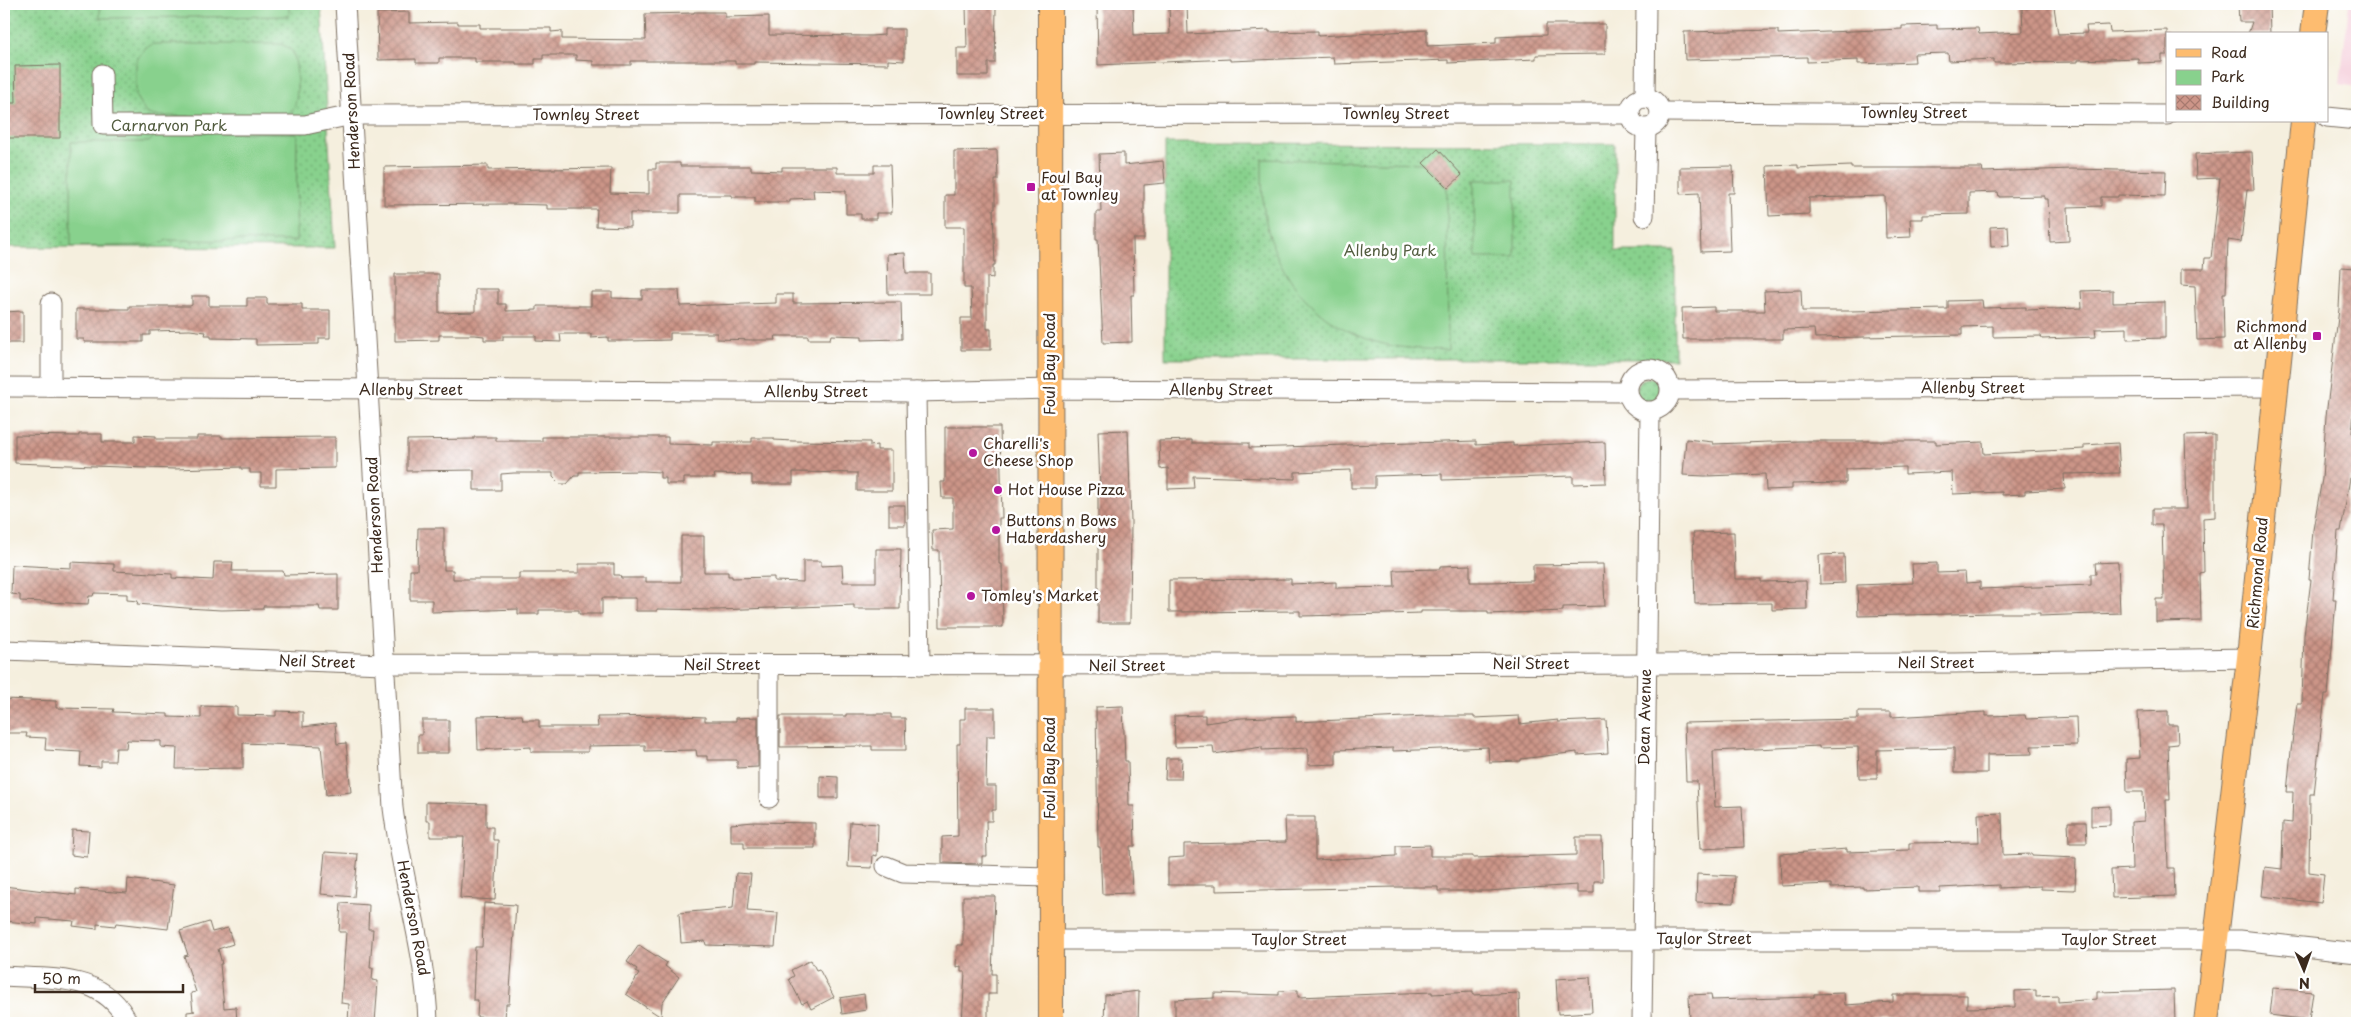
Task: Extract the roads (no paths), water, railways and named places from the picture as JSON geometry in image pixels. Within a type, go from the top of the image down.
[{"type":"main road","name":"Foul Bay Road","points":[[1050,4],[1051,1023]]},
{"type":"main road","points":[[2313,32],[2317,4]]},
{"type":"main road","name":"Richmond Road","points":[[2206,1023],[2250,658],[2275,387],[2303,122]]},
{"type":"street","name":"Henderson Road","points":[[346,4],[393,808],[397,839],[419,937],[427,991],[428,1023]]},
{"type":"street","points":[[1645,98],[1646,4]]},
{"type":"street","name":"Townley Street","points":[[102,74],[103,125],[305,124],[352,115],[1630,114]]},
{"type":"street","points":[[1645,98],[1655,102],[1660,112],[1656,123],[1646,129],[1638,127],[1632,121],[1630,114],[1634,103],[1645,98]]},
{"type":"street","name":"Townley Street","points":[[1660,112],[2166,115]]},
{"type":"street","points":[[2328,117],[2357,120]]},
{"type":"street","points":[[1644,216],[1646,129]]},
{"type":"street","points":[[50,387],[51,303]]},
{"type":"street","points":[[1650,369],[1660,371],[1668,379],[1671,390],[1668,400],[1660,408],[1650,412],[1635,406],[1628,392],[1630,380],[1638,372],[1650,369]]},
{"type":"street","name":"Allenby Street","points":[[4,387],[916,392],[1050,389],[1628,392]]},
{"type":"street","name":"Allenby Street","points":[[1671,390],[2275,387]]},
{"type":"street","points":[[916,392],[920,665]]},
{"type":"street","name":"Dean Avenue","points":[[1642,1023],[1645,663],[1650,412]]},
{"type":"street","name":"Neil Street","points":[[4,650],[384,664],[1050,666],[1956,663],[2250,658]]},
{"type":"street","points":[[769,665],[769,798]]},
{"type":"street","points":[[886,866],[903,873],[1050,877]]},
{"type":"street","name":"Taylor Street","points":[[1050,940],[2240,940],[2357,953]]},
{"type":"street","points":[[4,976],[50,978],[89,984],[112,998],[124,1013],[128,1023]]},
{"type":"place","name":"Foul Bay at Townley","points":[[1031,187]]},
{"type":"place","name":"Richmond at Allenby","points":[[2317,336]]},
{"type":"place","name":"Charelli's Cheese Shop","points":[[973,453]]},
{"type":"place","name":"Hot House Pizza","points":[[998,490]]},
{"type":"place","name":"Buttons n Bows Haberdashery","points":[[996,530]]},
{"type":"place","name":"Tomley's Market","points":[[971,596]]},
{"type":"park label","name":"Carnarvon Park","points":[[169,126]]},
{"type":"park label","name":"Allenby Park","points":[[1390,251]]}]
